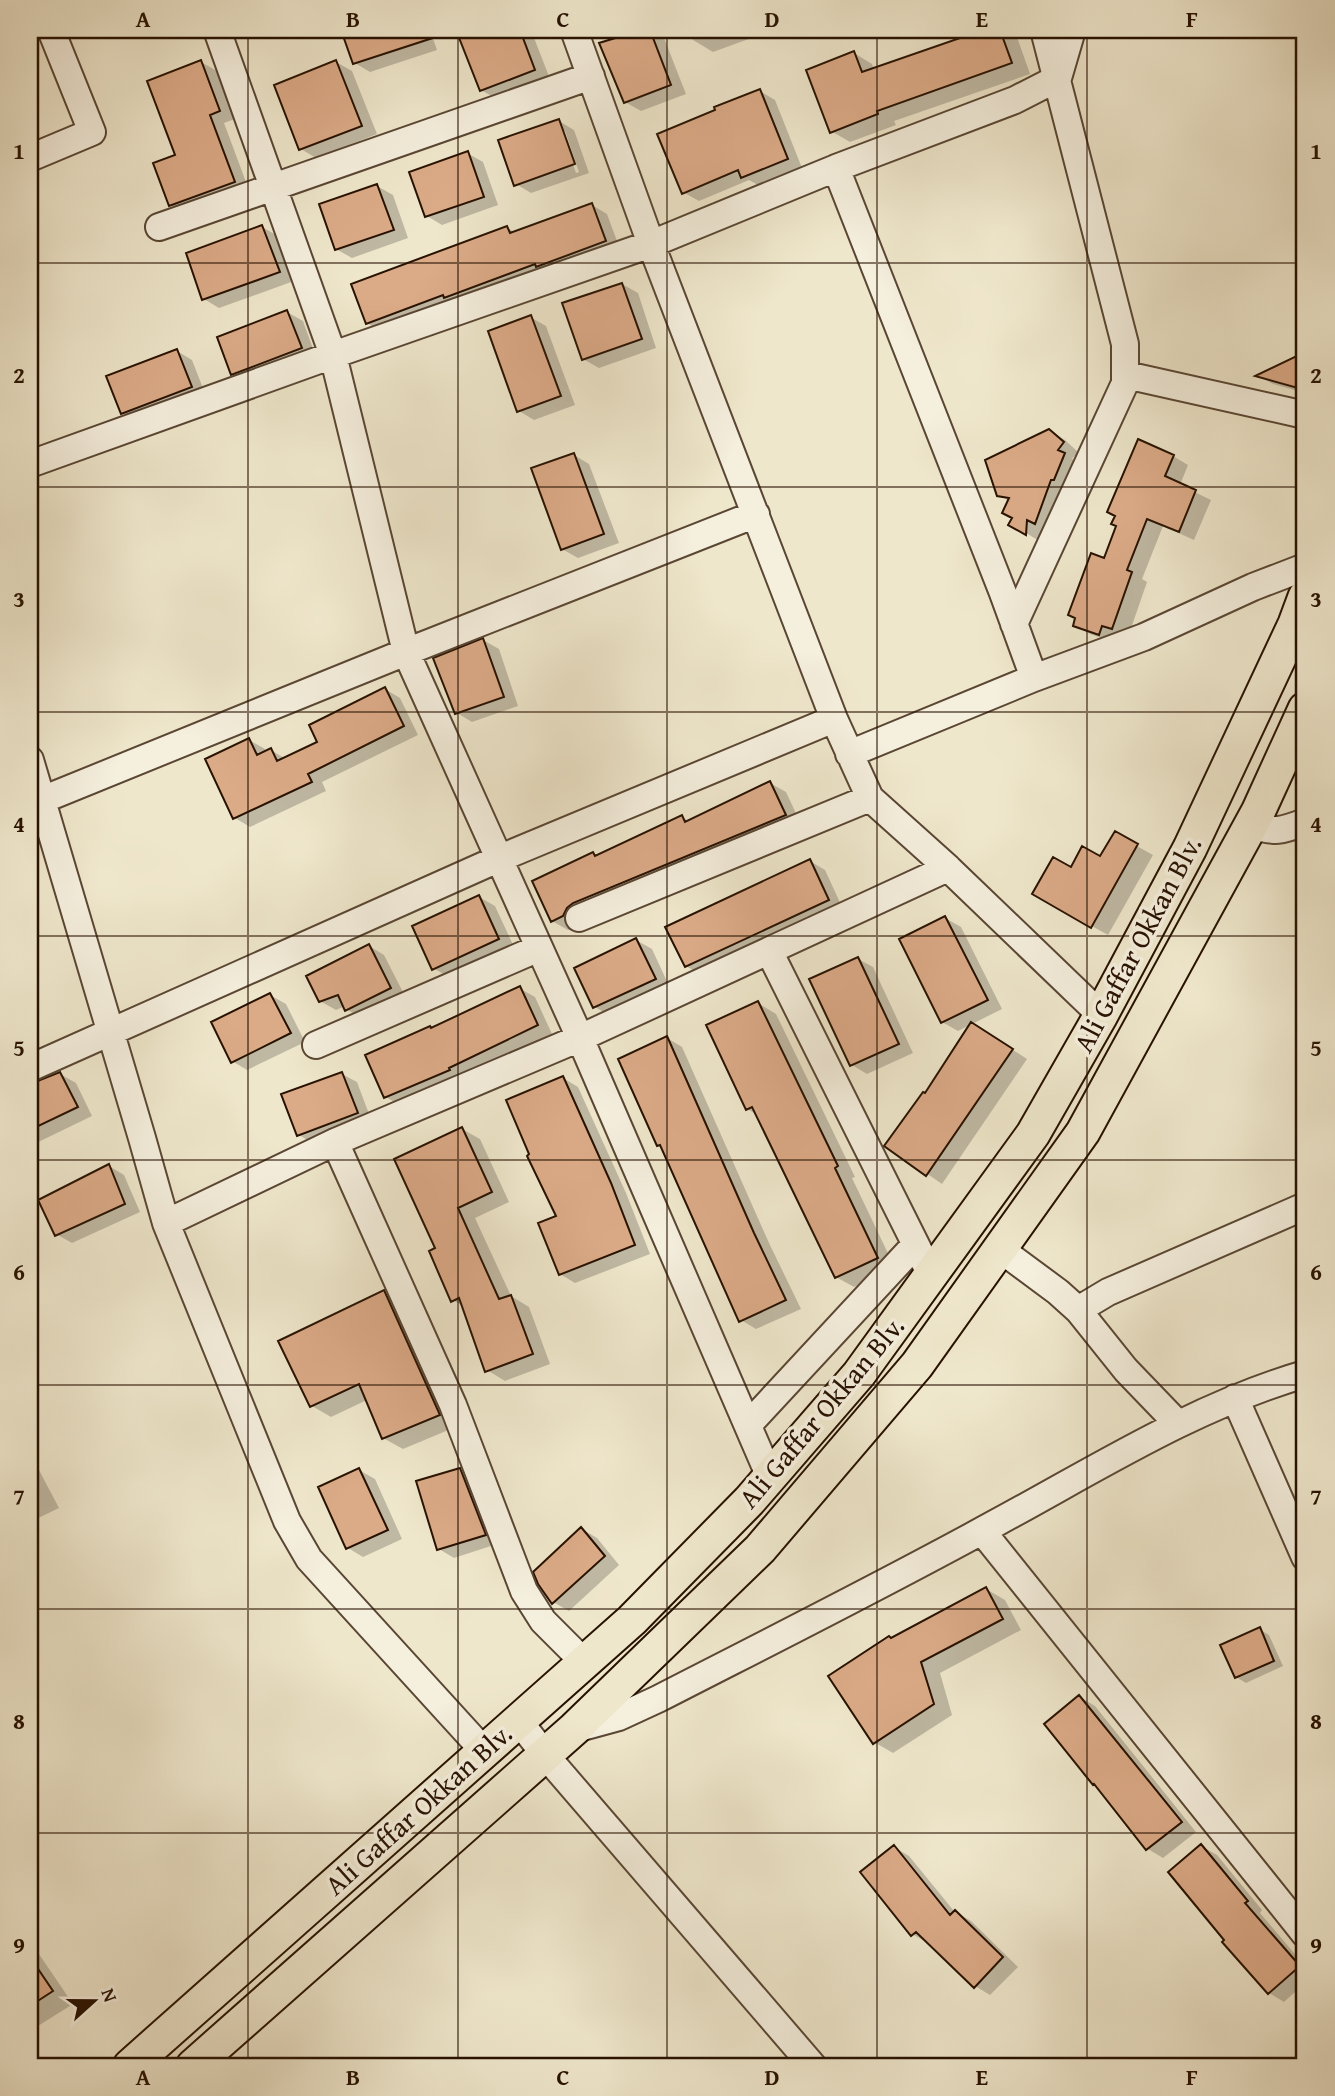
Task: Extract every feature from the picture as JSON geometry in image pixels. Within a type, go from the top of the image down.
[{"type":"main road","name":"Ali Gaffar Okkan Blv.","points":[[130,2066],[632,1620],[749,1501],[859,1374],[1033,1133],[1101,1015],[1190,848],[1295,624],[1305,597]]},
{"type":"main road","name":"Ali Gaffar Okkan Blv.","points":[[193,2066],[574,1730],[760,1549],[917,1365],[1083,1132],[1251,825],[1305,709]]},
{"type":"street","points":[[30,158],[92,132],[51,30]]},
{"type":"street","points":[[217,30],[332,355],[406,652],[580,1038],[770,1477]]},
{"type":"street","points":[[574,30],[651,244],[834,719],[870,798],[948,868],[1101,1015]]},
{"type":"street","points":[[1014,624],[1125,383],[1126,375],[1125,344],[1044,30]]},
{"type":"street","points":[[30,464],[651,244],[836,168],[1014,100],[1058,78],[1072,30]]},
{"type":"street","points":[[159,227],[591,76]]},
{"type":"street","points":[[836,168],[1034,678]]},
{"type":"street","points":[[1126,375],[1305,415]]},
{"type":"street","points":[[484,1751],[309,1559],[287,1521],[166,1223],[34,778],[406,652],[756,514]]},
{"type":"street","points":[[849,754],[1144,636],[1253,587],[1305,567]]},
{"type":"street","points":[[30,1068],[498,859],[834,719]]},
{"type":"street","points":[[579,918],[870,798]]},
{"type":"street","points":[[1251,825],[1266,830],[1283,831],[1305,822]]},
{"type":"street","points":[[166,1223],[335,1142],[580,1038],[948,868]]},
{"type":"street","points":[[316,1045],[539,948]]},
{"type":"street","points":[[769,951],[931,1275]]},
{"type":"street","points":[[335,1142],[453,1405],[524,1591],[544,1621],[584,1662]]},
{"type":"street","points":[[1078,1310],[1108,1292],[1305,1206]]},
{"type":"street","points":[[748,1425],[915,1245]]},
{"type":"street","points":[[1000,1249],[1078,1310],[1126,1370],[1178,1424]]},
{"type":"street","points":[[574,1730],[619,1717],[658,1699],[916,1567],[1178,1424],[1235,1398],[1305,1374]]},
{"type":"street","points":[[1235,1398],[1305,1557]]},
{"type":"street","points":[[982,1531],[1305,1934]]},
{"type":"street","points":[[518,1720],[813,2066]]},
{"type":"building","points":[[341,30],[447,30],[448,33],[353,64]]},
{"type":"building","points":[[456,30],[520,30],[535,70],[480,91]]},
{"type":"building","points":[[650,30],[671,85],[624,103],[599,43]]},
{"type":"building","points":[[983,30],[1000,30],[1012,63],[877,111],[878,114],[830,133],[806,70],[854,51],[862,72]]},
{"type":"building","points":[[201,60],[220,111],[210,115],[235,182],[169,206],[153,163],[175,155],[147,81]]},
{"type":"building","points":[[336,60],[362,126],[299,150],[274,85]]},
{"type":"building","points":[[760,89],[788,159],[741,178],[738,170],[682,194],[657,134]]},
{"type":"building","points":[[559,119],[575,164],[514,186],[498,140]]},
{"type":"building","points":[[468,151],[484,197],[425,217],[409,172]]},
{"type":"building","points":[[377,184],[394,230],[335,250],[319,204]]},
{"type":"building","points":[[592,203],[606,241],[444,298],[443,295],[366,324],[351,284],[507,226],[510,233]]},
{"type":"building","points":[[262,225],[280,272],[202,300],[186,253]]},
{"type":"building","points":[[622,283],[642,339],[582,360],[562,303]]},
{"type":"building","points":[[287,310],[302,348],[231,375],[217,337]]},
{"type":"building","points":[[531,315],[561,396],[517,412],[488,331]]},
{"type":"building","points":[[177,349],[192,387],[121,414],[106,376]]},
{"type":"building","points":[[1305,352],[1305,390],[1255,376]]},
{"type":"building","points":[[1049,429],[1064,442],[1058,450],[1065,453],[1054,480],[1051,480],[1035,524],[1027,520],[1026,535],[1008,525],[1012,518],[1002,513],[1009,498],[997,496],[985,460]]},
{"type":"building","points":[[1138,439],[1174,455],[1165,476],[1196,490],[1179,532],[1147,519],[1127,570],[1132,572],[1112,629],[1102,626],[1099,635],[1073,626],[1075,618],[1068,615],[1091,553],[1104,558],[1116,526],[1111,524],[1115,516],[1107,512]]},
{"type":"building","points":[[574,453],[604,534],[561,550],[531,468]]},
{"type":"building","points":[[483,638],[504,697],[455,714],[433,658]]},
{"type":"building","points":[[385,687],[404,726],[308,774],[312,782],[233,819],[205,759],[249,738],[257,755],[271,748],[277,761],[317,742],[309,725]]},
{"type":"building","points":[[770,781],[786,815],[573,903],[563,916],[551,922],[532,881],[593,852],[595,856],[682,815],[685,822]]},
{"type":"building","points":[[1115,831],[1138,844],[1091,928],[1032,894],[1053,857],[1071,867],[1082,846],[1100,856]]},
{"type":"building","points":[[810,859],[829,900],[685,967],[665,927]]},
{"type":"building","points":[[479,895],[499,939],[432,970],[412,926]]},
{"type":"building","points":[[945,916],[988,1000],[941,1023],[899,939]]},
{"type":"building","points":[[636,938],[656,979],[593,1008],[574,968]]},
{"type":"building","points":[[369,944],[391,988],[345,1011],[338,995],[319,1002],[306,976]]},
{"type":"building","points":[[858,957],[899,1044],[850,1066],[809,979]]},
{"type":"building","points":[[520,986],[538,1025],[449,1068],[450,1070],[384,1098],[365,1055],[430,1026],[431,1028]]},
{"type":"building","points":[[270,993],[291,1033],[231,1063],[211,1022]]},
{"type":"building","points":[[758,1001],[838,1166],[835,1168],[878,1258],[835,1278],[752,1107],[746,1110],[706,1025]]},
{"type":"building","points":[[971,1022],[1013,1049],[926,1176],[884,1146],[923,1092],[925,1093]]},
{"type":"building","points":[[667,1036],[786,1300],[739,1322],[660,1145],[657,1146],[618,1059]]},
{"type":"building","points":[[60,1072],[78,1107],[30,1130],[30,1084]]},
{"type":"building","points":[[342,1072],[358,1113],[297,1136],[281,1094]]},
{"type":"building","points":[[563,1076],[611,1183],[635,1245],[559,1275],[538,1223],[556,1216],[527,1156],[529,1154],[506,1100]]},
{"type":"building","points":[[462,1127],[492,1192],[458,1208],[499,1299],[511,1295],[533,1354],[485,1372],[459,1298],[451,1302],[429,1251],[435,1248],[394,1159]]},
{"type":"building","points":[[109,1164],[125,1204],[55,1236],[38,1200]]},
{"type":"building","points":[[384,1290],[440,1415],[382,1439],[359,1384],[310,1407],[278,1341]]},
{"type":"building","points":[[359,1468],[388,1530],[346,1549],[318,1487]]},
{"type":"building","points":[[460,1468],[486,1535],[437,1550],[416,1481]]},
{"type":"building","points":[[581,1527],[605,1556],[552,1604],[533,1572]]},
{"type":"building","points":[[986,1587],[1003,1619],[921,1662],[934,1704],[873,1744],[828,1676],[889,1636],[891,1638]]},
{"type":"building","points":[[1260,1627],[1274,1661],[1235,1678],[1220,1645]]},
{"type":"building","points":[[1079,1695],[1182,1822],[1146,1850],[1044,1724]]},
{"type":"building","points":[[1201,1844],[1248,1901],[1245,1903],[1300,1966],[1268,1994],[1222,1942],[1224,1940],[1168,1872]]},
{"type":"building","points":[[894,1845],[950,1915],[955,1910],[1003,1957],[974,1988],[916,1932],[911,1936],[860,1872]]},
{"type":"building","points":[[30,1957],[53,1991],[30,2006]]}]
